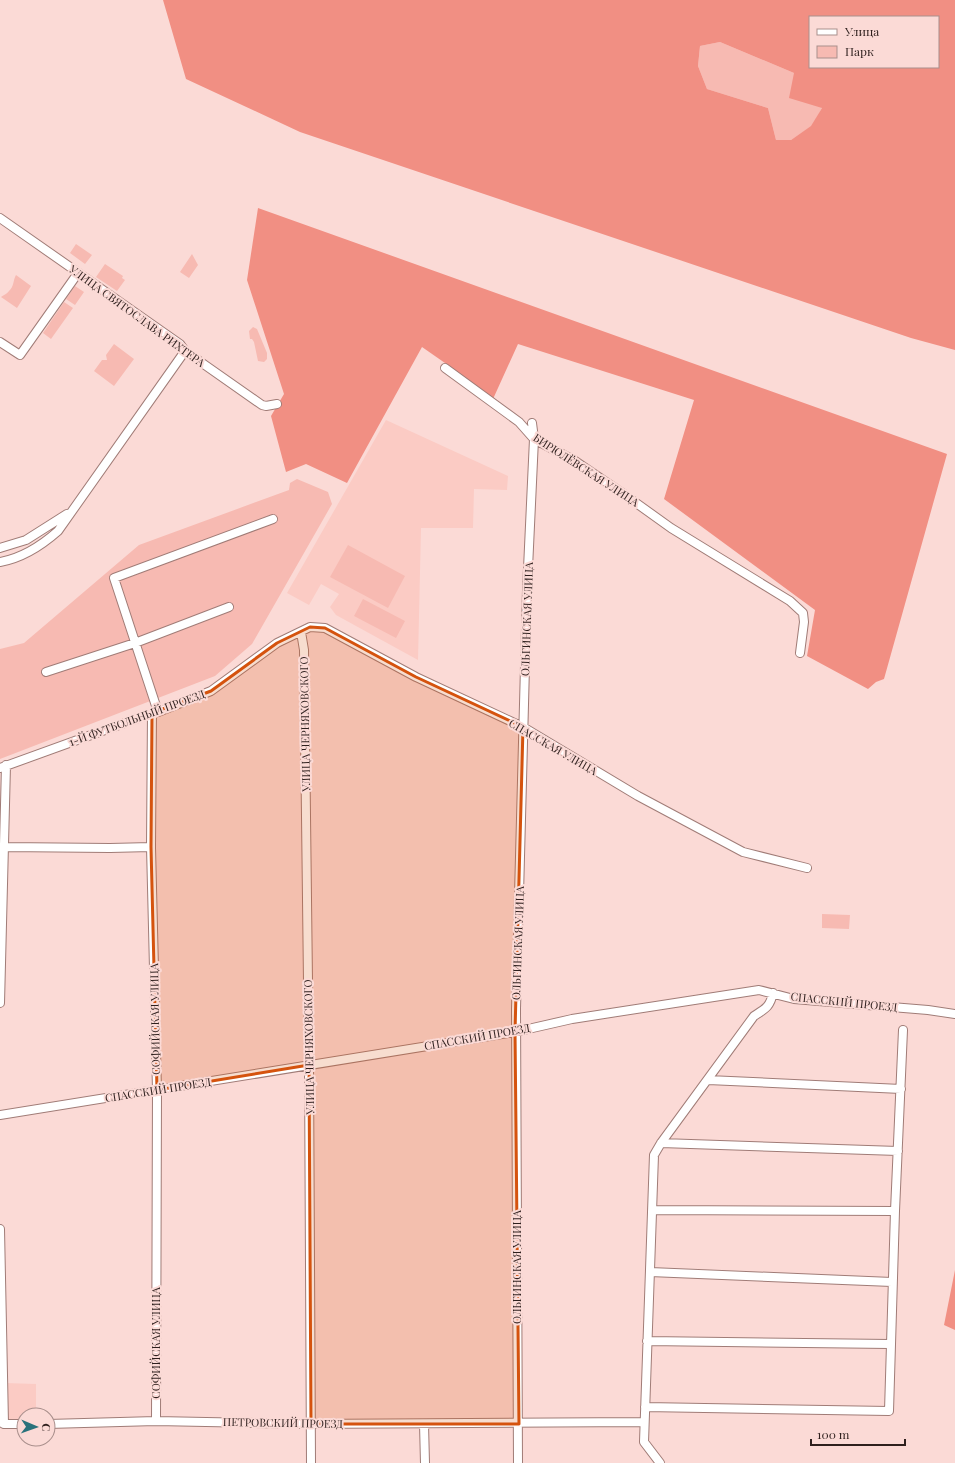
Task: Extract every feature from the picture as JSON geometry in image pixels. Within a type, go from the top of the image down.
[{"type":"street","name":"УЛИЦА СВЯТОСЛАВА РИХТЕРА","points":[[0,218],[180,344],[185,351],[262,405],[266,406],[277,404]]},
{"type":"street","points":[[0,343],[20,355],[78,273]]},
{"type":"street","points":[[0,562],[24,555],[40,546],[58,531],[185,351]]},
{"type":"street","name":"БИРЮЛЁВСКАЯ УЛИЦА","points":[[445,368],[519,422],[534,439],[574,461],[671,528],[790,601],[803,613],[804,622],[800,653]]},
{"type":"street","name":"ОЛЬГИНСКАЯ УЛИЦА","points":[[518,1463],[516,1032],[527,590],[534,439],[532,423]]},
{"type":"street","points":[[0,548],[26,540],[73,510]]},
{"type":"street","name":"СОФИЙСКАЯ УЛИЦА","points":[[156,1421],[156,1090],[151,847],[155,713],[135,643],[114,578],[273,519]]},
{"type":"street","points":[[46,672],[135,643],[228,607]]},
{"type":"street","name":"СПАССКАЯ УЛИЦА","points":[[301,632],[310,627],[325,628],[416,677],[524,727],[638,796],[743,852],[807,868]]},
{"type":"street","name":"1-Й ФУТБОЛЬНЫЙ ПРОЕЗД","points":[[0,1003],[4,847],[3,766],[155,713],[212,691],[278,643],[301,632]]},
{"type":"street","name":"УЛИЦА ЧЕРНЯХОВСКОГО","points":[[301,632],[304,650],[309,1065],[311,1463]]},
{"type":"street","points":[[4,847],[151,847]]},
{"type":"street","name":"СПАССКИЙ ПРОЕЗД","points":[[0,1115],[516,1032],[572,1019],[759,990],[794,999],[928,1010],[955,1014]]},
{"type":"street","points":[[660,1463],[644,1442],[644,1407],[654,1155],[661,1143],[754,1016],[768,1007],[773,993]]},
{"type":"street","points":[[644,1407],[889,1411],[892,1282],[903,1030]]},
{"type":"street","points":[[708,1080],[901,1089]]},
{"type":"street","points":[[661,1143],[898,1151]]},
{"type":"street","points":[[652,1210],[895,1211]]},
{"type":"street","points":[[0,1229],[2,1423],[16,1424]]},
{"type":"street","points":[[650,1272],[892,1282]]},
{"type":"street","points":[[647,1340],[890,1344]]},
{"type":"street","name":"ПЕТРОВСКИЙ ПРОЕЗД","points":[[56,1424],[156,1421],[311,1424],[519,1424],[644,1422]]},
{"type":"street","points":[[424,1424],[425,1463]]},
{"type":"highlighted area","points":[[310,627],[325,628],[416,677],[523,727],[515,1032],[519,1424],[311,1424],[309,1065],[157,1090],[151,847],[152,713],[211,691],[277,643]]},
{"type":"shaded area","points":[[163,0],[955,0],[955,350],[911,338],[300,132],[186,79]],"holes":[[[720,42],[794,73],[789,98],[822,108],[811,126],[791,140],[776,140],[768,108],[707,89],[698,66],[700,46]]]},
{"type":"shaded area","points":[[258,208],[947,454],[884,679],[876,682],[868,689],[807,656],[815,610],[664,499],[694,400],[518,344],[493,399],[422,347],[347,483],[306,464],[286,472],[271,416],[284,394],[247,280]]},
{"type":"shaded area","points":[[386,420],[508,476],[507,490],[474,489],[473,528],[421,528],[418,660],[336,615],[330,607],[339,594],[321,584],[309,605],[287,593]]},
{"type":"shaded area","points":[[955,1270],[955,1330],[944,1325]]},
{"type":"shaded area","points":[[5,1383],[36,1384],[36,1407],[16,1407],[16,1420],[6,1421]]},
{"type":"green space","points":[[720,42],[794,73],[822,108],[812,126],[791,140],[776,140],[768,108],[707,89],[698,66],[700,46]]},
{"type":"green space","points":[[76,244],[92,255],[85,264],[70,253]]},
{"type":"green space","points":[[192,254],[198,265],[189,278],[180,272]]},
{"type":"green space","points":[[105,264],[123,276],[122,278],[125,280],[117,291],[96,277]]},
{"type":"green space","points":[[16,275],[31,286],[17,308],[1,297],[11,289]]},
{"type":"green space","points":[[75,286],[84,292],[75,305],[66,299]]},
{"type":"green space","points":[[64,302],[73,308],[51,339],[43,333]]},
{"type":"green space","points":[[253,327],[257,329],[267,353],[267,359],[264,362],[258,361],[254,342],[250,339],[249,331]]},
{"type":"green space","points":[[114,344],[134,359],[114,386],[94,371],[102,360],[107,360],[106,355]]},
{"type":"green space","points":[[297,479],[328,492],[332,504],[252,644],[215,676],[0,759],[0,649],[24,643],[139,545],[289,490],[290,483]]},
{"type":"green space","points":[[348,545],[405,576],[388,608],[330,577]]},
{"type":"green space","points":[[363,599],[405,621],[396,638],[354,616]]},
{"type":"green space","points":[[822,914],[850,915],[849,929],[822,928]]}]
